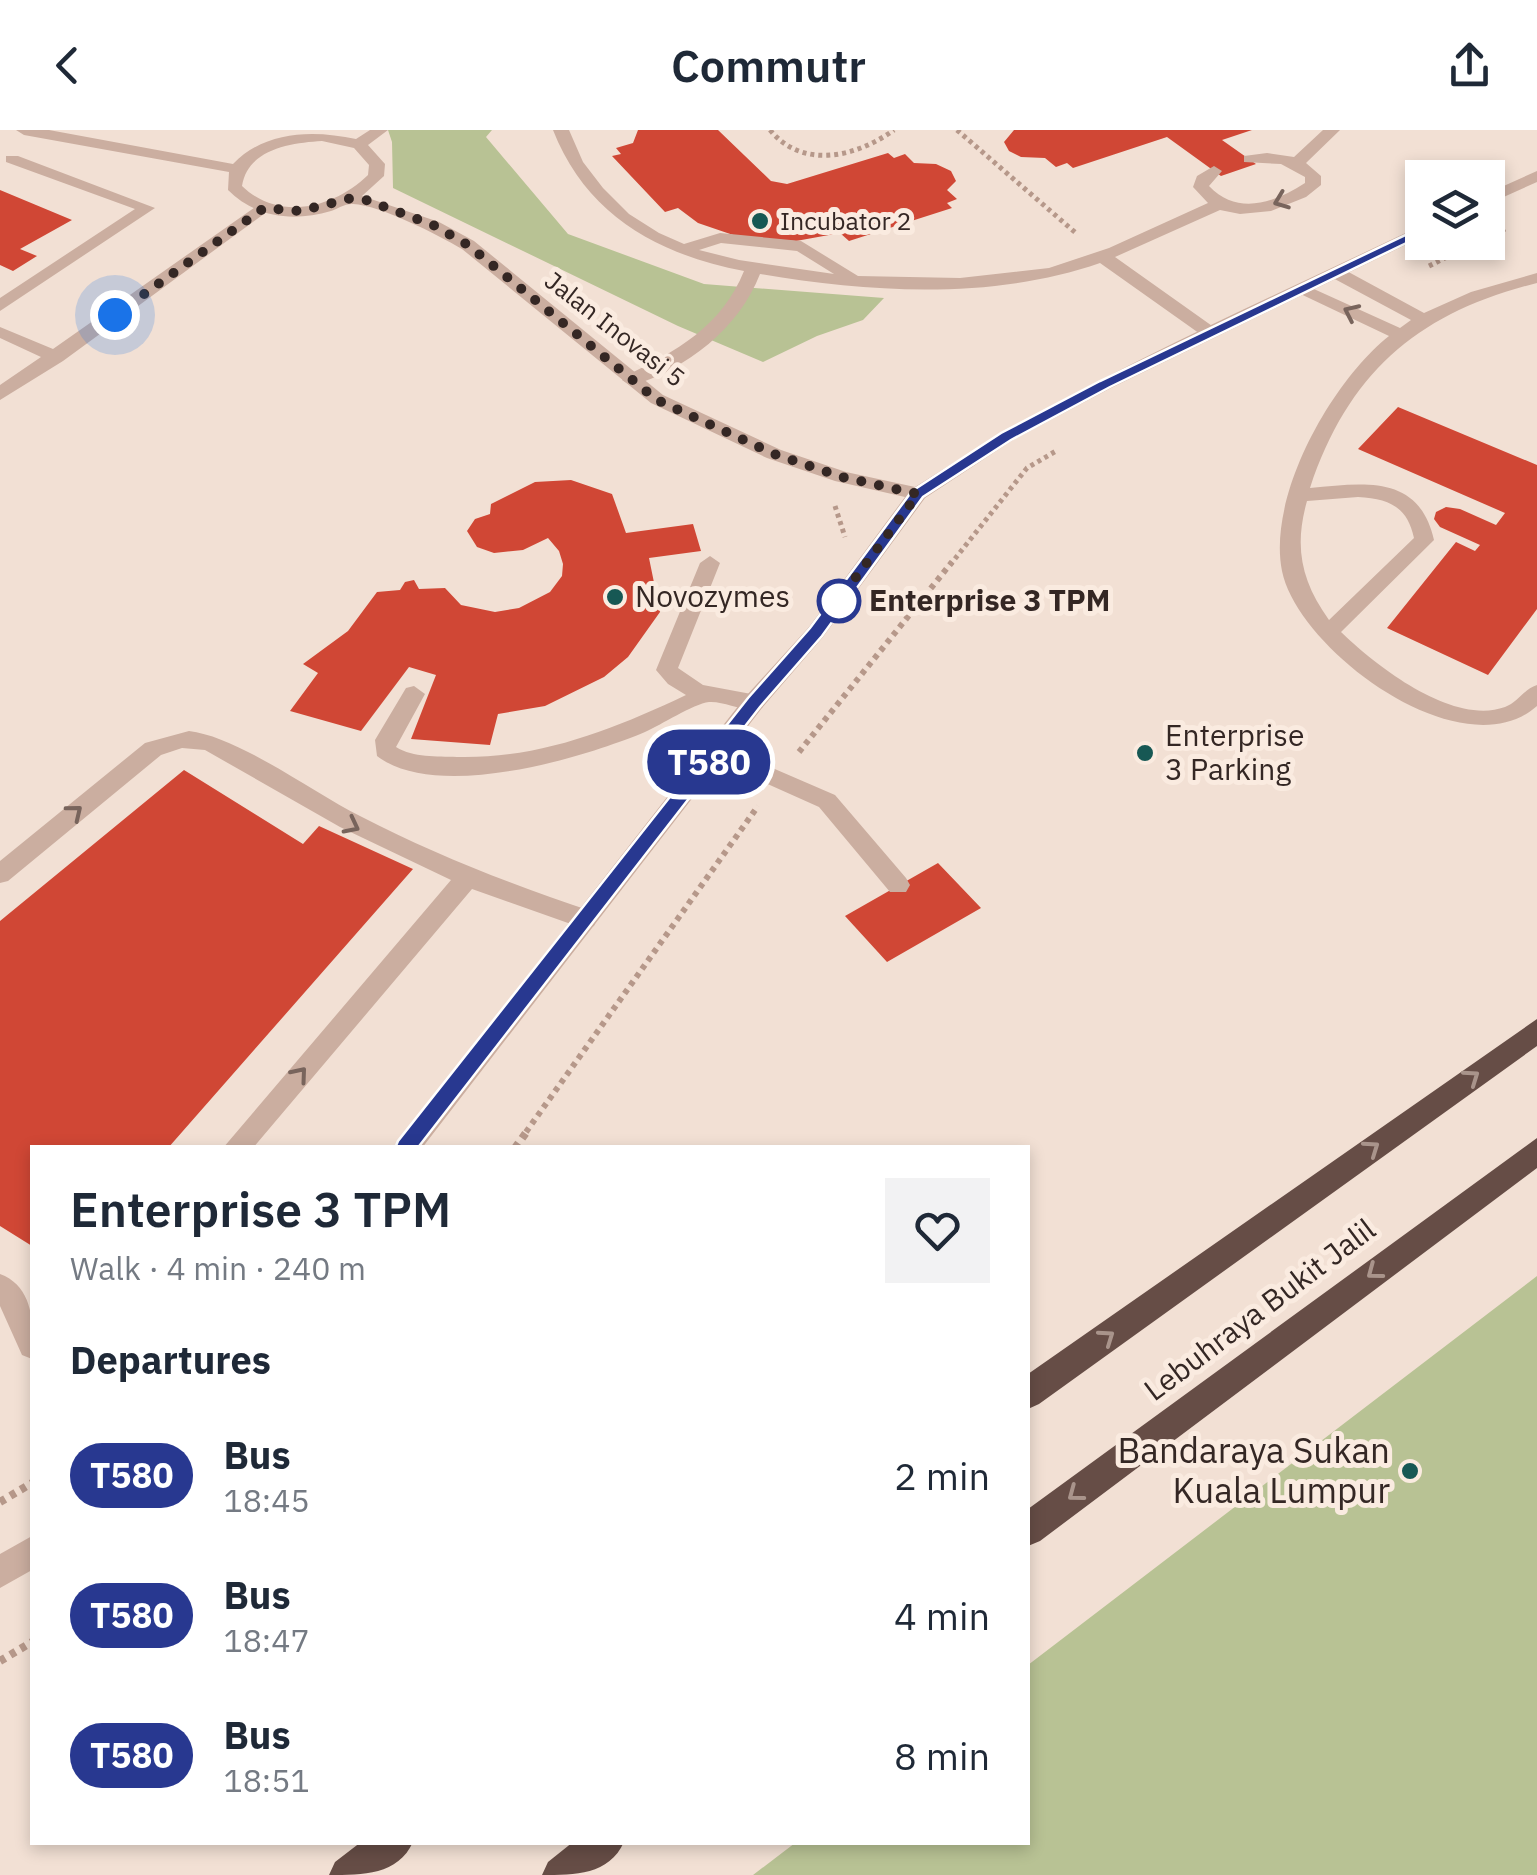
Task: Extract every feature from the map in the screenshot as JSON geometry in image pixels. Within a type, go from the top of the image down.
[{"type":"highway","name":"Lebuhraya Bukit Jalil","points":[[1030,1392],[1537,1031]]},
{"type":"highway","name":"Lebuhraya Bukit Jalil","points":[[1030,1528],[1537,1151]]},
{"type":"highway","points":[[348,1875],[390,1845]]},
{"type":"highway","points":[[561,1875],[601,1845]]},
{"type":"street","points":[[24,130],[237,169]]},
{"type":"street","points":[[359,144],[380,130]]},
{"type":"street","points":[[561,130],[580,170],[597,193],[650,236],[681,250],[755,266],[856,280],[994,281],[1054,272],[1219,204],[1250,209],[1286,202],[1312,185],[1312,176],[1296,163],[1276,157],[1250,159]]},
{"type":"street","points":[[1296,163],[1332,130]]},
{"type":"street","points":[[322,136],[359,144],[377,164],[376,176],[352,198],[318,209],[264,208],[250,203],[234,188],[237,169],[259,150],[300,137],[322,136]]},
{"type":"street","points":[[0,306],[148,208],[12,159]]},
{"type":"street","points":[[1214,171],[1203,179],[1201,187],[1219,204]]},
{"type":"street","points":[[1505,190],[1537,176]]},
{"type":"street","name":"Jalan Inovasi 5","points":[[352,198],[433,225],[468,245],[657,400],[774,454],[842,477],[918,494]]},
{"type":"street","points":[[0,394],[264,208]]},
{"type":"street","points":[[681,250],[720,238],[801,246],[856,280]]},
{"type":"street","points":[[408,1145],[754,702],[816,632],[918,494],[1006,436],[1209,332],[1405,239]]},
{"type":"street","points":[[1100,256],[1209,332]]},
{"type":"street","points":[[631,380],[702,344],[738,304],[755,266]]},
{"type":"street","points":[[1337,273],[1425,321]]},
{"type":"street","points":[[1537,278],[1489,290],[1425,321],[1388,345],[1328,427],[1299,494],[1289,531],[1292,575],[1302,598],[1328,634],[1356,662],[1401,690],[1474,718],[1508,715],[1537,692]]},
{"type":"street","points":[[1299,289],[1403,336]]},
{"type":"street","points":[[0,332],[57,357]]},
{"type":"street","points":[[1299,494],[1379,489],[1404,500],[1423,521],[1424,540],[1328,634]]},
{"type":"street","points":[[710,563],[667,670],[675,679],[705,694],[754,702]]},
{"type":"street","points":[[414,694],[384,750],[401,760],[481,766],[572,753],[624,734],[705,694]]},
{"type":"street","points":[[0,874],[153,748],[171,739],[191,738],[212,744],[346,823],[466,878],[585,918]]},
{"type":"street","points":[[717,752],[828,801],[898,885]]},
{"type":"street","points":[[239,1145],[466,878]]},
{"type":"street","points":[[0,1287],[12,1299],[30,1340]]},
{"type":"street","points":[[0,1572],[30,1553]]},
{"type":"path","points":[[770,130],[789,148],[836,156],[865,148],[894,130]]},
{"type":"path","points":[[957,130],[1100,256]]},
{"type":"path","points":[[518,1145],[777,779],[1027,468]]},
{"type":"path","points":[[830,498],[846,538],[838,551]]},
{"type":"path","points":[[0,1502],[30,1484]]},
{"type":"path","points":[[0,1661],[30,1643]]},
{"type":"green space","points":[[388,130],[492,130],[486,137],[568,234],[704,284],[884,298],[863,320],[817,336],[763,362],[678,326],[393,188]]},
{"type":"green space","name":"Bandaraya Sukan Kuala Lumpur","points":[[1537,1276],[1537,1875],[753,1875],[792,1845],[1030,1845],[1030,1663]]},
{"type":"building","points":[[638,130],[718,130],[771,181],[787,184],[888,153],[894,158],[905,154],[914,163],[936,164],[951,171],[956,181],[947,190],[957,199],[947,203],[952,208],[849,241],[840,233],[796,241],[739,237],[698,223],[678,208],[665,212],[612,156],[621,154],[616,148],[633,143]]},
{"type":"building","points":[[1014,130],[1252,130],[1222,140],[1256,164],[1221,176],[1167,137],[1073,168],[1067,163],[1056,167],[1045,158],[1021,157],[1009,151],[1004,142]]},
{"type":"building","points":[[0,190],[72,220],[20,249],[37,256],[13,271],[0,265]]},
{"type":"building","points":[[1398,407],[1537,465],[1537,609],[1488,675],[1387,628],[1456,542],[1475,551],[1480,545],[1440,527],[1434,519],[1436,512],[1446,507],[1460,509],[1496,525],[1505,513],[1358,449]]},
{"type":"building","points":[[571,480],[612,494],[626,533],[693,524],[701,551],[649,558],[660,612],[628,657],[604,677],[545,706],[498,714],[490,745],[411,739],[436,675],[409,667],[361,731],[290,711],[318,673],[303,664],[348,631],[377,592],[400,590],[405,582],[414,580],[419,589],[445,588],[461,605],[495,612],[519,608],[550,592],[562,576],[563,564],[559,551],[548,538],[523,550],[494,553],[477,547],[467,531],[475,519],[490,514],[491,504],[535,482]]},
{"type":"building","points":[[184,770],[303,844],[319,826],[413,869],[171,1145],[30,1145],[30,1245],[0,1226],[0,921]]},
{"type":"building","points":[[938,863],[981,908],[887,962],[845,916]]},
{"type":"bus line","name":"T580","points":[[408,1145],[754,702],[816,632],[918,494],[1006,436],[1105,384],[1405,239]]},
{"type":"place","name":"Incubator 2","points":[[760,221]]},
{"type":"place","name":"Novozymes","points":[[615,597]]},
{"type":"place","name":"Enterprise 3 TPM","points":[[839,601]]},
{"type":"place","name":"Enterprise 3 Parking","points":[[1145,753]]},
{"type":"place","name":"Bandaraya Sukan Kuala Lumpur","points":[[1410,1471]]},
{"type":"route","points":[[115,315],[264,208],[318,209],[352,198],[433,225],[497,266],[657,400],[774,454],[842,477],[918,494],[836,604],[839,601]]}]
